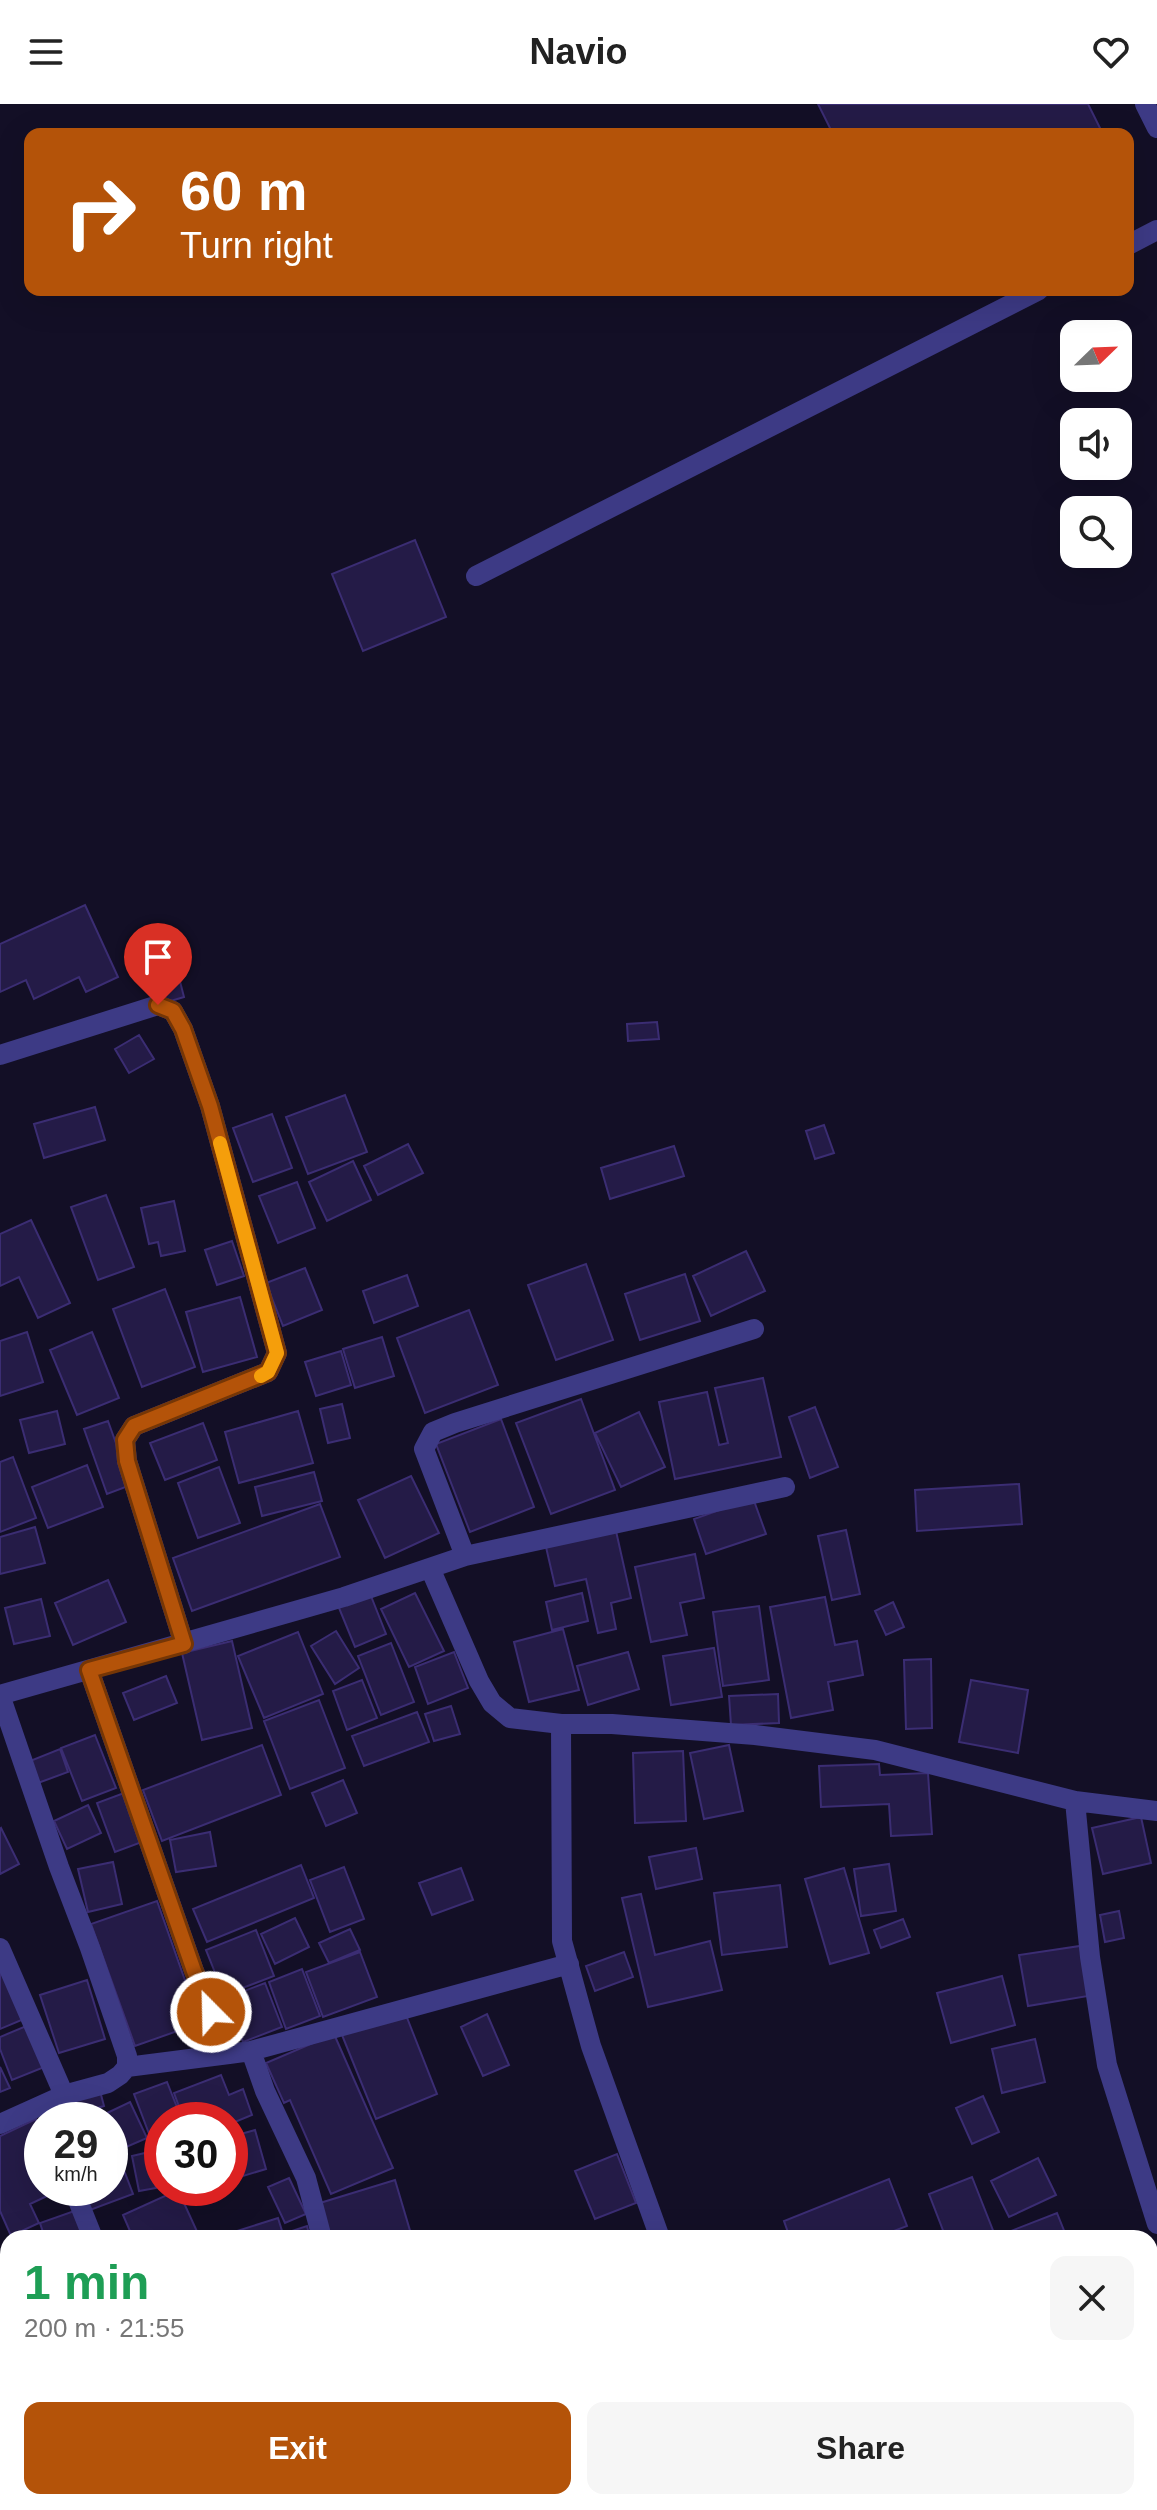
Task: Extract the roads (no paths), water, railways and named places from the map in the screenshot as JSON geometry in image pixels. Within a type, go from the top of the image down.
[{"type":"street","points":[[1145,104],[1157,128]]},
{"type":"street","points":[[1134,242],[1157,230]]},
{"type":"street","points":[[476,576],[1027,296]]},
{"type":"street","points":[[0,1055],[158,1005],[173,1011],[183,1029],[210,1106],[277,1353],[268,1372],[134,1426],[125,1440],[127,1461],[184,1644]]},
{"type":"street","points":[[465,1556],[424,1449],[433,1432],[754,1329]]},
{"type":"street","points":[[56,2102],[64,2095],[108,2083],[127,2067],[127,2056],[0,1695],[344,1597],[465,1556],[785,1487]]},
{"type":"street","points":[[430,1568],[479,1681],[492,1703],[510,1718],[561,1724],[612,1724],[755,1735],[875,1750],[1075,1801],[1157,1811]]},
{"type":"street","points":[[89,1670],[194,1971],[229,2054]]},
{"type":"street","points":[[561,1724],[562,1941],[591,2046],[657,2230]]},
{"type":"street","points":[[1075,1801],[1090,1957],[1107,2065],[1157,2224]]},
{"type":"street","points":[[0,1948],[64,2095]]},
{"type":"street","points":[[127,2067],[251,2051],[569,1964]]},
{"type":"street","points":[[251,2051],[265,2091],[306,2178],[320,2230]]},
{"type":"street","points":[[0,2124],[24,2120]]},
{"type":"street","points":[[80,2206],[90,2230]]}]
